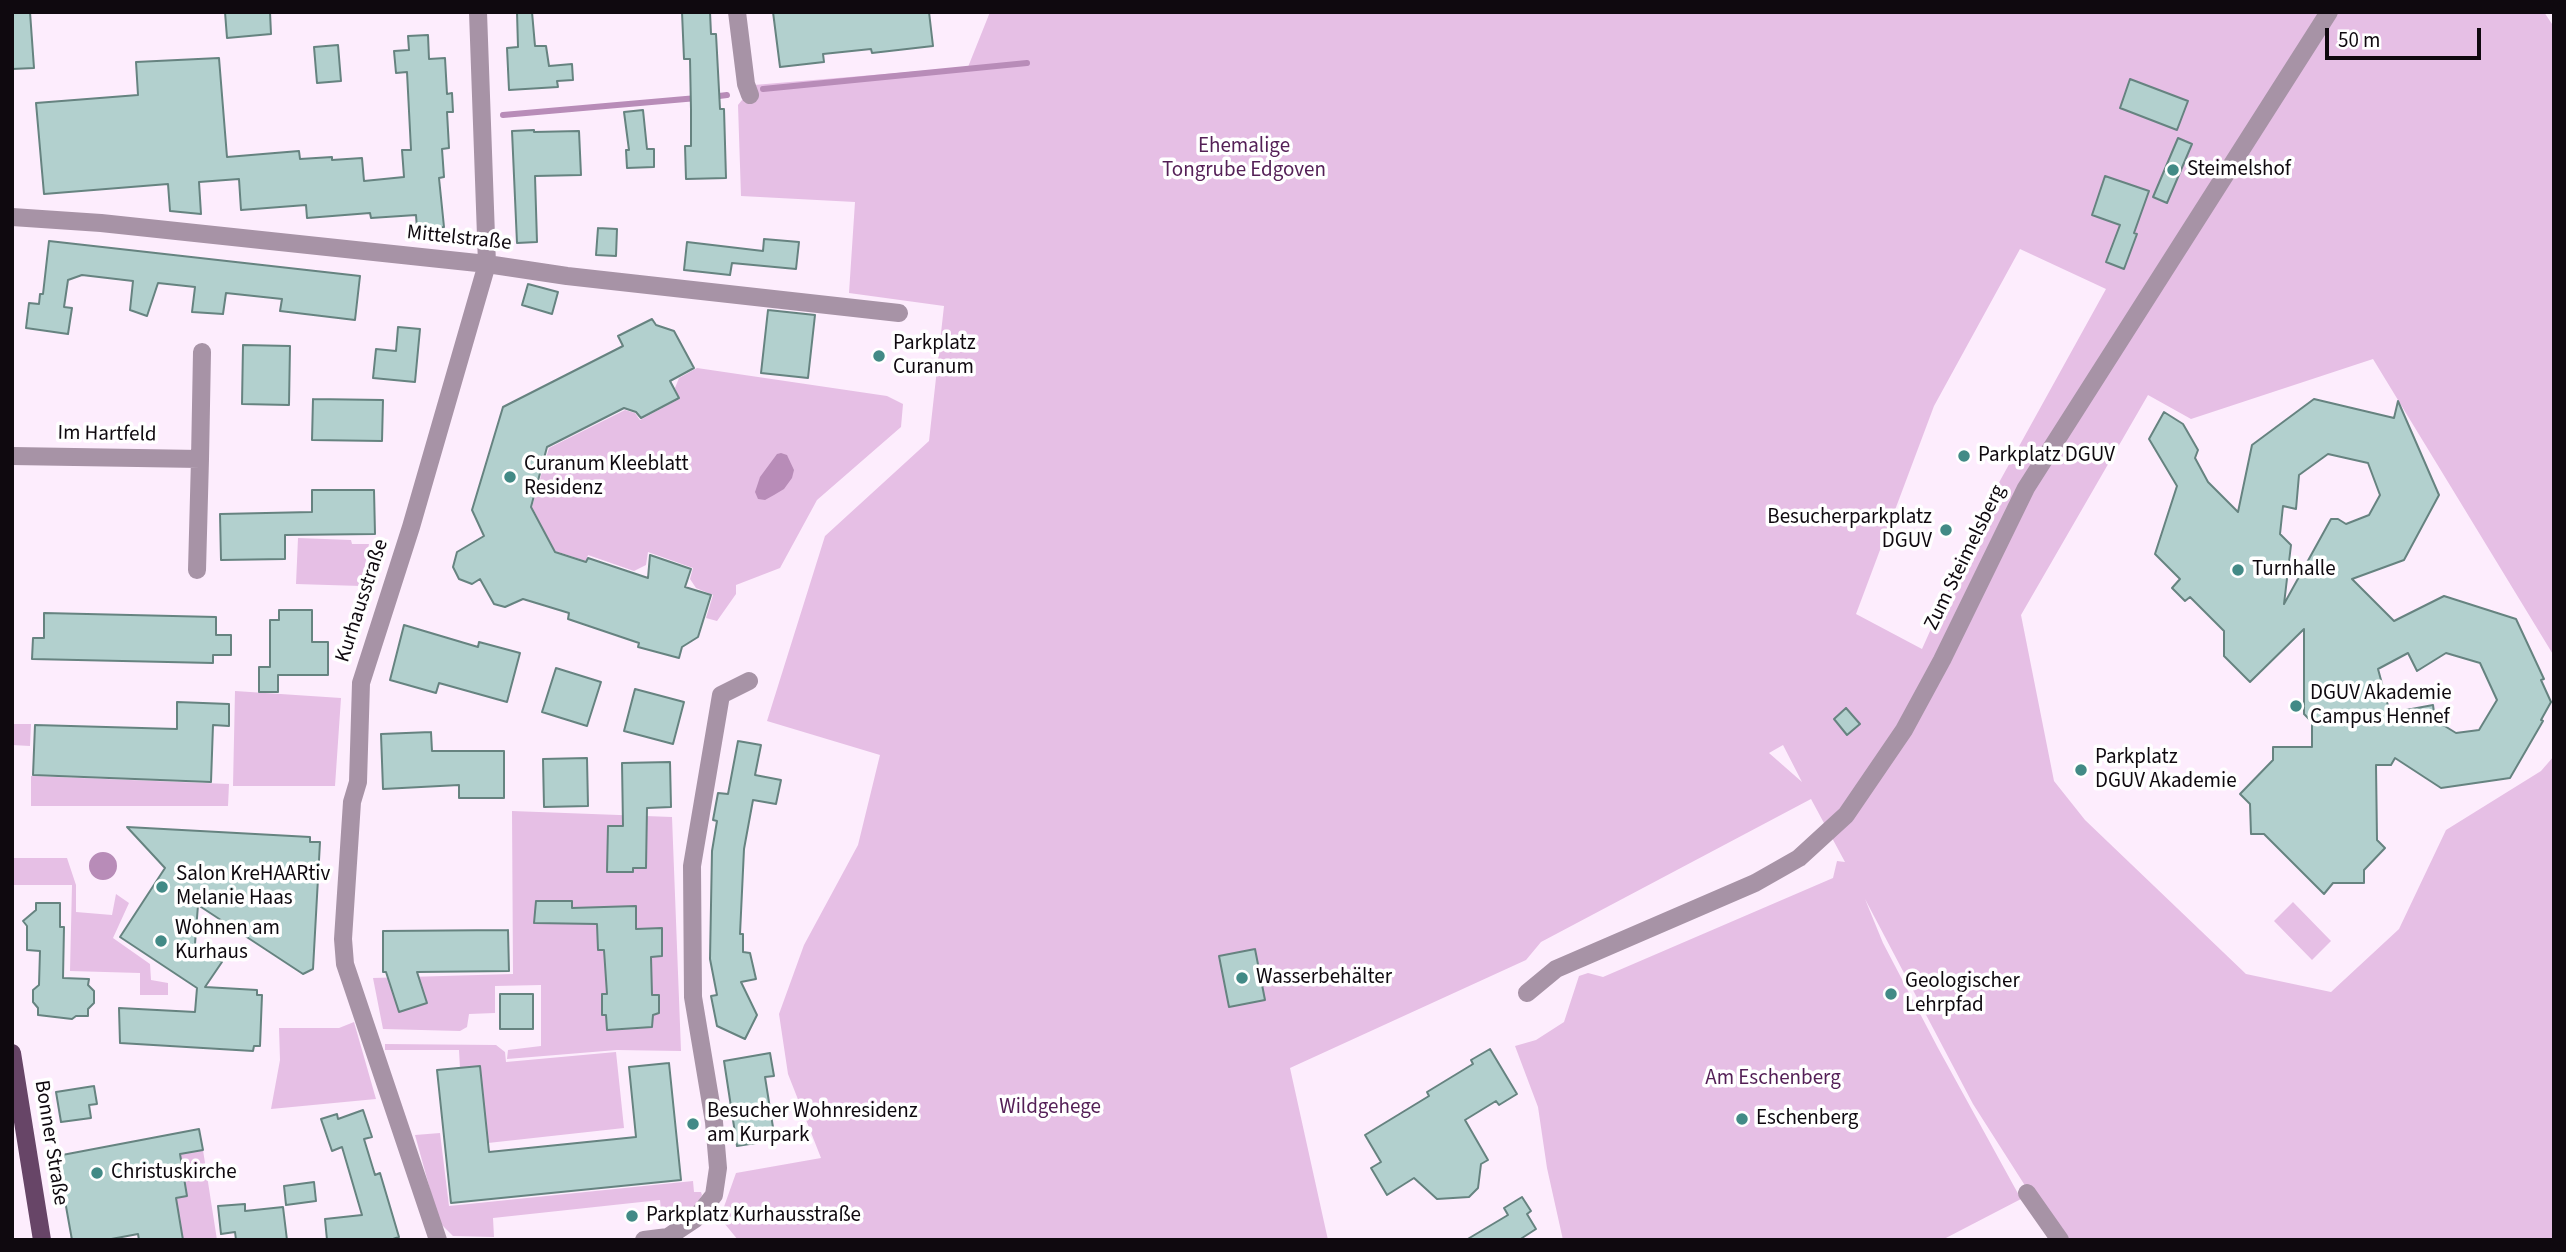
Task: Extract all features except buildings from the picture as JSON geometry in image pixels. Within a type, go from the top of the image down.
[{"type":"main road","name":"Bonner Straße","points":[[12,1053],[42,1240]]},
{"type":"street","name":"Kurhausstraße","points":[[438,1240],[345,964],[343,939],[352,802],[358,782],[361,683],[411,527],[487,264],[478,12]]},
{"type":"street","points":[[737,12],[748,89]]},
{"type":"street","name":"Zum Steimelsberg","points":[[1527,993],[1556,969],[1777,871],[1799,858],[1846,815],[1904,730],[1942,660],[2026,488],[2329,12]]},
{"type":"street","name":"Mittelstraße","points":[[12,217],[102,223],[487,264],[567,276],[899,313]]},
{"type":"street","points":[[197,570],[202,352]]},
{"type":"street","name":"Im Hartfeld","points":[[12,456],[200,459]]},
{"type":"street","points":[[643,1240],[668,1237],[695,1219],[714,1195],[718,1168],[714,1122],[693,997],[692,866],[721,695],[749,681]]},
{"type":"street","points":[[2027,1193],[2060,1240]]},
{"type":"green space","points":[[990,12],[2544,12],[2554,27],[2554,656],[2373,359],[2191,419],[2148,395],[2021,615],[2054,781],[2085,820],[2246,974],[2331,992],[2399,929],[2446,830],[2541,771],[2554,756],[2554,1240],[2070,1240],[2031,1195],[1973,1104],[1865,899],[1883,943],[2021,1199],[1942,1240],[1563,1240],[1547,1168],[1538,1107],[1515,1046],[1536,1040],[1564,1022],[1579,976],[1588,973],[1603,977],[1833,878],[1837,861],[1845,862],[1811,799],[1541,942],[1526,960],[1290,1068],[1328,1240],[738,1240],[720,1218],[736,1173],[821,1158],[788,1074],[779,1014],[804,945],[858,845],[880,755],[767,721],[825,536],[929,441],[944,306],[849,293],[855,202],[741,196],[738,105],[754,85],[968,67]],"holes":[[[2020,249],[2106,289],[1986,506],[1922,649],[1856,614],[1934,406]],[[1783,745],[1802,782],[1769,753]]]},
{"type":"green space","points":[[697,368],[887,396],[903,404],[901,427],[817,500],[780,568],[736,585],[736,594],[717,621],[706,618],[713,595],[696,588],[690,579],[693,568],[648,552],[646,565],[634,571],[588,555],[586,561],[555,551],[532,507],[549,448],[625,410],[635,413],[640,420],[679,399],[675,388],[679,378]]},
{"type":"green space","points":[[298,538],[351,540],[352,544],[369,544],[361,586],[296,584]]},
{"type":"green space","points":[[235,691],[341,698],[335,786],[233,786]]},
{"type":"green space","points":[[12,724],[31,724],[30,746],[12,745]]},
{"type":"green space","points":[[31,776],[229,784],[228,806],[31,806]]},
{"type":"green space","points":[[512,811],[672,817],[681,1051],[617,1050],[507,1059],[508,1050],[541,1046],[541,985],[495,986],[495,1013],[469,1014],[467,1027],[460,1031],[383,1029],[373,978],[513,974]]},
{"type":"green space","points":[[12,858],[67,858],[76,885],[76,912],[112,915],[116,894],[129,903],[113,938],[150,964],[151,980],[168,983],[168,995],[140,995],[140,973],[70,971],[72,885],[12,885]]},
{"type":"green space","points":[[2293,902],[2331,941],[2312,960],[2274,921]]},
{"type":"green space","points":[[354,1022],[376,1099],[271,1109],[280,1060],[279,1028],[339,1028]]},
{"type":"green space","points":[[385,1044],[496,1045],[505,1052],[506,1062],[616,1052],[624,1128],[488,1143],[480,1066],[460,1068],[459,1050],[385,1050]]},
{"type":"green space","points":[[440,1133],[449,1206],[693,1181],[694,1192],[701,1192],[702,1195],[695,1207],[678,1218],[662,1220],[660,1200],[493,1218],[494,1237],[453,1236],[439,1222],[415,1135]]},
{"type":"green space","points":[[203,1150],[217,1240],[183,1240],[176,1198],[187,1196],[180,1154]]},
{"type":"shaded area","points":[[777,454],[787,455],[794,470],[792,478],[784,489],[765,500],[758,499],[755,492],[760,477]]},
{"type":"shaded area","points":[[103,852],[113,856],[117,866],[113,876],[103,880],[93,876],[89,866],[93,856]]},
{"type":"waterway","points":[[763,89],[1027,63]]},
{"type":"waterway","points":[[711,97],[727,95]]},
{"type":"waterway","points":[[503,115],[697,98]]},
{"type":"place","name":"Steimelshof","points":[[2173,170]]},
{"type":"place","name":"Parkplatz Curanum","points":[[879,356]]},
{"type":"place","name":"Parkplatz DGUV","points":[[1964,456]]},
{"type":"place","name":"Curanum Kleeblatt Residenz","points":[[510,477]]},
{"type":"place","name":"Besucherparkplatz DGUV","points":[[1946,530]]},
{"type":"place","name":"Turnhalle","points":[[2238,570]]},
{"type":"place","name":"DGUV Akademie Campus Hennef","points":[[2296,706]]},
{"type":"place","name":"Parkplatz DGUV Akademie","points":[[2081,770]]},
{"type":"place","name":"Salon KreHAARtiv Melanie Haas","points":[[162,887]]},
{"type":"place","name":"Wohnen am Kurhaus","points":[[161,941]]},
{"type":"place","name":"Wasserbehälter","points":[[1242,978]]},
{"type":"place","name":"Geologischer Lehrpfad","points":[[1891,994]]},
{"type":"place","name":"Eschenberg","points":[[1742,1119]]},
{"type":"place","name":"Besucher Wohnresidenz am Kurpark","points":[[693,1124]]},
{"type":"place","name":"Christuskirche","points":[[97,1173]]},
{"type":"place","name":"Parkplatz Kurhausstraße","points":[[632,1216]]},
{"type":"park label","name":"Ehemalige Tongrube Edgoven","points":[[1244,159]]},
{"type":"park label","name":"Am Eschenberg","points":[[1773,1079]]},
{"type":"park label","name":"Wildgehege","points":[[1050,1108]]}]
